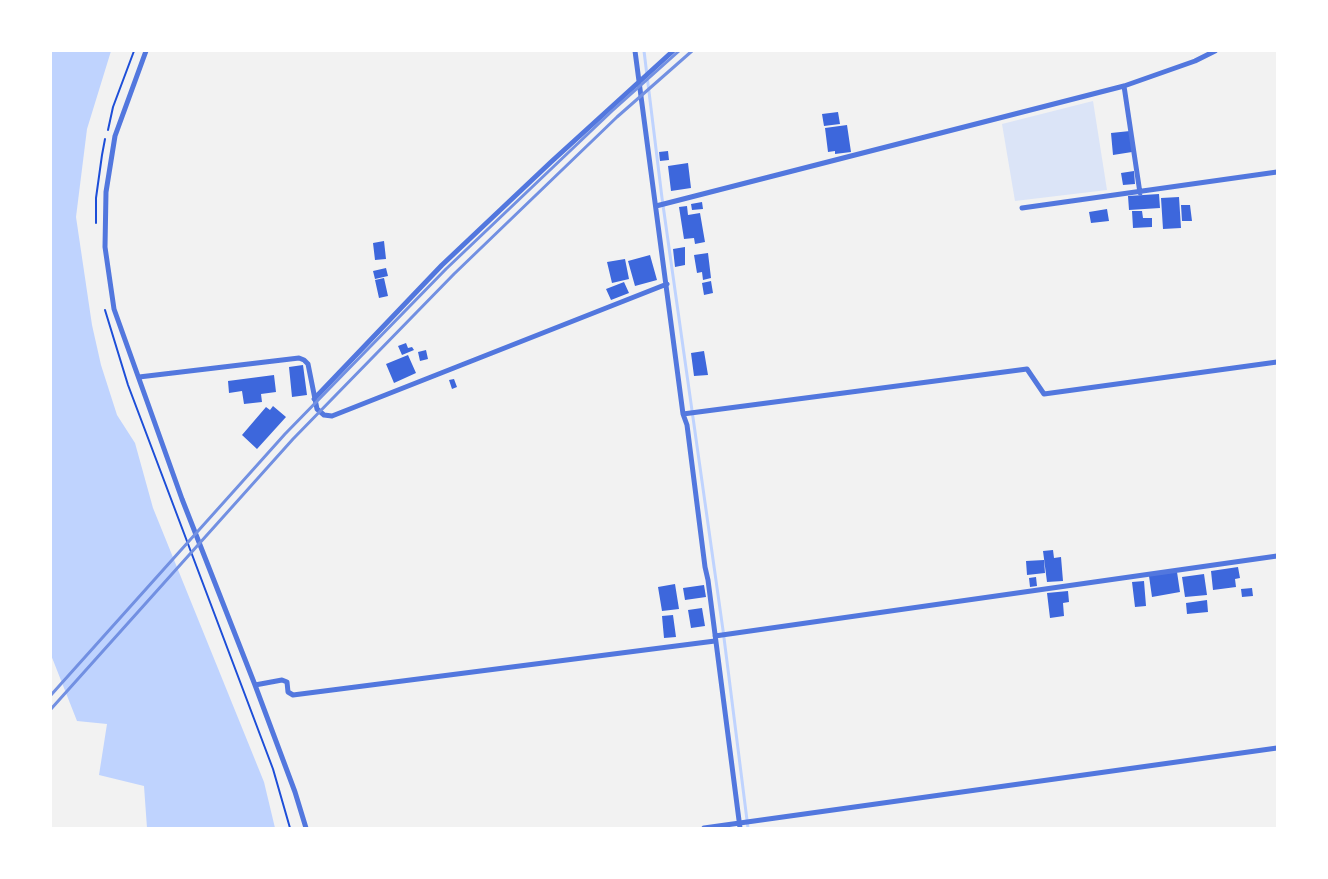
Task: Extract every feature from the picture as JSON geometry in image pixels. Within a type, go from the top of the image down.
[{"type":"street","points":[[146,51],[115,136],[106,192],[105,248],[114,309],[182,499],[295,792],[306,828]]},
{"type":"street","points":[[635,51],[641,80],[740,824]]},
{"type":"street","points":[[314,399],[442,265],[550,162],[673,51]]},
{"type":"street","points":[[658,206],[1124,86],[1195,62],[1215,51]]},
{"type":"street","points":[[1124,86],[1140,192]]},
{"type":"street","points":[[1022,208],[1277,172]]},
{"type":"street","points":[[139,377],[299,358],[308,364],[317,409],[324,415],[332,416],[667,284]]},
{"type":"street","points":[[685,414],[1027,370],[1044,394],[1277,362]]},
{"type":"street","points":[[255,685],[282,680],[287,682],[288,692],[292,695],[716,638],[1277,556]]},
{"type":"street","points":[[704,828],[1277,748]]},
{"type":"shaded area","points":[[1093,101],[1107,190],[1015,201],[1002,124]]},
{"type":"water","points":[[51,51],[111,51],[87,129],[76,217],[92,325],[101,365],[117,415],[135,443],[153,508],[264,782],[275,828],[147,828],[144,786],[99,775],[107,724],[77,721],[51,655]]},
{"type":"building","points":[[838,112],[840,124],[824,126],[822,114]]},
{"type":"building","points":[[847,125],[851,152],[835,154],[835,151],[828,152],[825,128]]},
{"type":"building","points":[[1130,131],[1132,152],[1113,155],[1111,133]]},
{"type":"building","points":[[668,151],[669,160],[660,161],[659,152]]},
{"type":"building","points":[[688,163],[691,188],[671,191],[668,166]]},
{"type":"building","points":[[1134,171],[1135,184],[1123,185],[1121,173]]},
{"type":"building","points":[[1159,194],[1160,208],[1129,210],[1128,196]]},
{"type":"building","points":[[1179,197],[1181,228],[1163,229],[1161,198]]},
{"type":"building","points":[[702,202],[703,209],[692,210],[691,204]]},
{"type":"building","points":[[1181,205],[1190,205],[1192,221],[1182,221]]},
{"type":"building","points":[[687,206],[688,215],[700,213],[705,242],[695,244],[694,238],[684,239],[679,207]]},
{"type":"building","points":[[1107,209],[1109,221],[1091,223],[1089,212]]},
{"type":"building","points":[[1132,211],[1142,211],[1143,218],[1152,218],[1152,227],[1133,228]]},
{"type":"building","points":[[384,241],[386,259],[375,260],[373,243]]},
{"type":"building","points":[[685,247],[685,265],[675,267],[673,249]]},
{"type":"building","points":[[708,253],[711,278],[703,280],[702,272],[697,273],[694,255]]},
{"type":"building","points":[[650,255],[657,280],[635,286],[628,261]]},
{"type":"building","points":[[625,259],[629,279],[612,283],[607,262]]},
{"type":"building","points":[[386,268],[388,276],[375,279],[373,271]]},
{"type":"building","points":[[384,278],[388,296],[379,298],[375,280]]},
{"type":"building","points":[[711,281],[713,293],[704,295],[702,283]]},
{"type":"building","points":[[624,282],[629,293],[611,300],[606,289]]},
{"type":"building","points":[[406,343],[408,348],[412,347],[414,350],[402,355],[398,346]]},
{"type":"building","points":[[426,350],[428,359],[420,361],[418,352]]},
{"type":"building","points":[[704,351],[708,375],[694,376],[691,353]]},
{"type":"building","points":[[408,355],[416,373],[394,383],[386,364]]},
{"type":"building","points":[[303,365],[307,395],[292,397],[289,367]]},
{"type":"building","points":[[274,375],[276,392],[261,394],[262,402],[244,404],[242,391],[229,393],[228,381]]},
{"type":"building","points":[[454,379],[457,387],[452,389],[449,380]]},
{"type":"building","points":[[273,406],[286,417],[257,449],[242,435],[266,407],[270,410]]},
{"type":"building","points":[[1053,550],[1054,558],[1061,557],[1063,581],[1047,582],[1043,551]]},
{"type":"building","points":[[1044,560],[1045,573],[1027,575],[1026,561]]},
{"type":"building","points":[[1238,567],[1240,578],[1235,579],[1236,587],[1213,590],[1211,571]]},
{"type":"building","points":[[1177,572],[1180,592],[1152,597],[1149,576]]},
{"type":"building","points":[[1204,574],[1207,595],[1185,597],[1182,577]]},
{"type":"building","points":[[1036,577],[1037,586],[1030,587],[1029,578]]},
{"type":"building","points":[[1144,581],[1146,606],[1135,607],[1132,582]]},
{"type":"building","points":[[675,584],[679,609],[662,611],[658,587]]},
{"type":"building","points":[[704,585],[706,597],[685,600],[683,588]]},
{"type":"building","points":[[1252,588],[1253,596],[1242,597],[1241,589]]},
{"type":"building","points":[[1068,591],[1069,602],[1063,603],[1064,616],[1050,618],[1047,593]]},
{"type":"building","points":[[1207,600],[1208,612],[1187,614],[1186,603]]},
{"type":"building","points":[[702,608],[705,626],[691,628],[688,610]]},
{"type":"building","points":[[673,615],[676,637],[664,638],[662,616]]},
{"type":"waterway","points":[[644,51],[662,198],[723,630],[748,828]]},
{"type":"railway","points":[[51,695],[285,434],[446,269],[612,111],[679,51]]},
{"type":"railway","points":[[51,709],[293,439],[454,274],[617,117],[692,51]]}]
